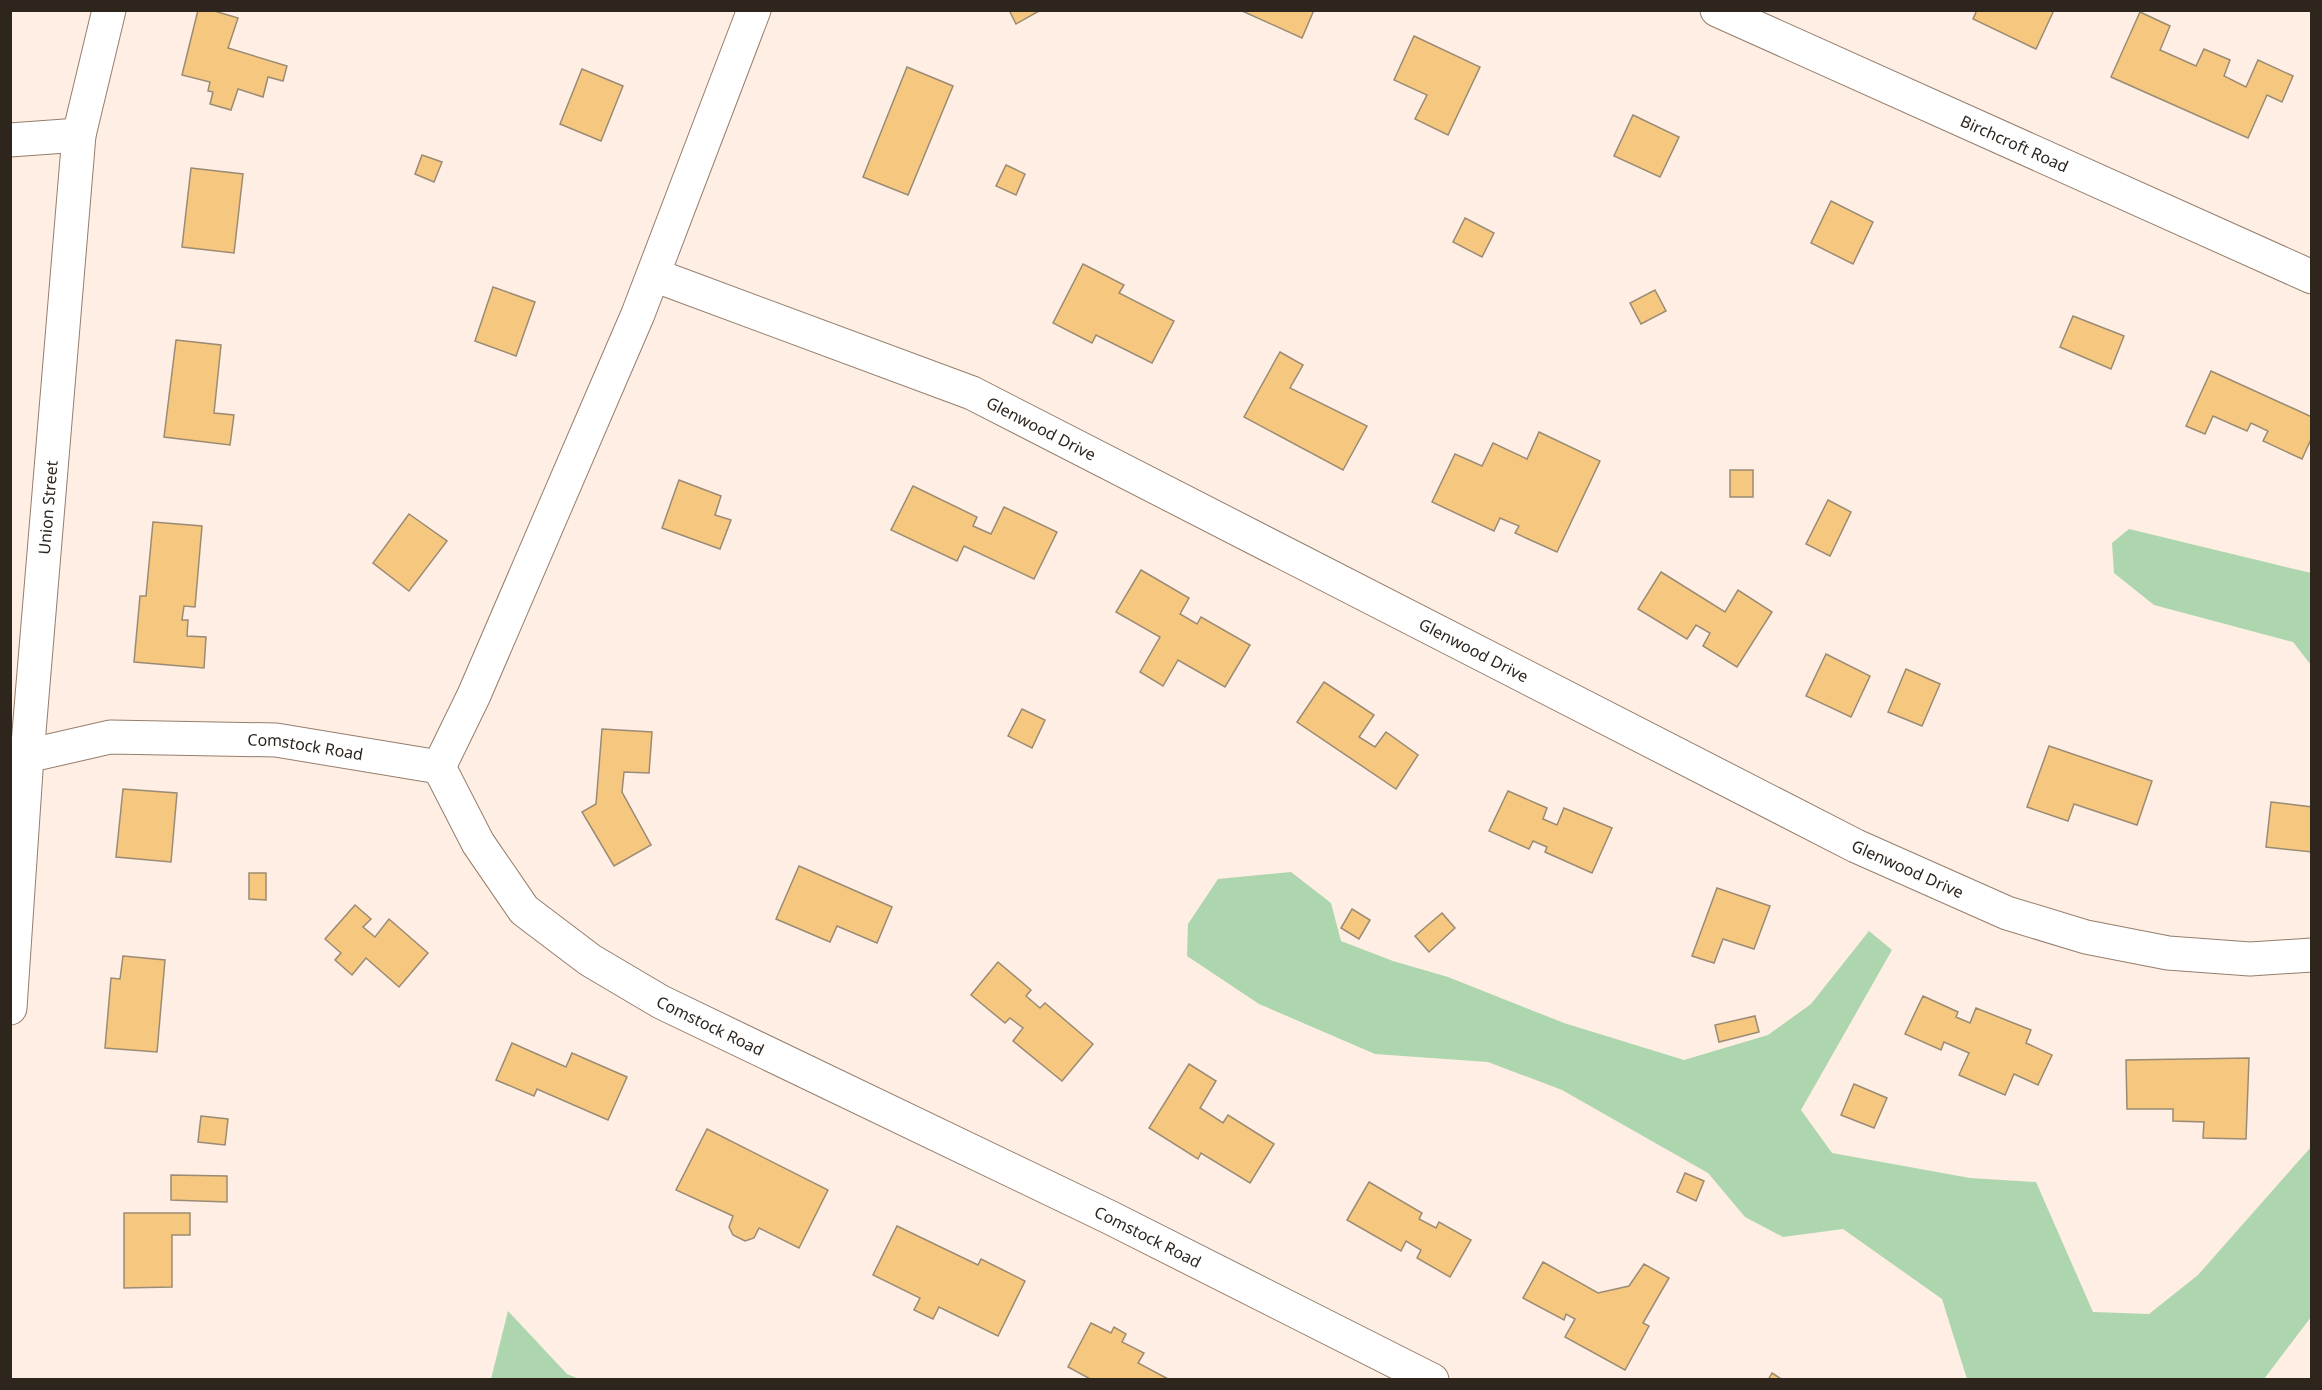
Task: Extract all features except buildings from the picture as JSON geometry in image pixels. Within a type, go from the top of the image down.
[{"type":"street","name":"Union Street","points":[[10,1008],[19,755],[79,135],[109,10]]},
{"type":"street","points":[[439,767],[474,695],[654,275],[754,10]]},
{"type":"street","name":"Birchcroft Road","points":[[1717,10],[2312,276]]},
{"type":"street","points":[[10,140],[79,135]]},
{"type":"street","name":"Glenwood Drive","points":[[654,275],[972,393],[1856,846],[2007,913],[2086,937],[2168,953],[2250,959],[2312,955]]},
{"type":"street","name":"Comstock Road","points":[[19,755],[110,737],[276,740],[439,767],[478,843],[524,910],[590,960],[661,1002],[1109,1217],[1431,1380]]},
{"type":"green space","points":[[2129,529],[2311,573],[2311,665],[2293,642],[2154,605],[2114,573],[2112,543]]},
{"type":"green space","points":[[1291,872],[1331,903],[1341,941],[1393,961],[1448,977],[1564,1023],[1684,1060],[1768,1035],[1811,1004],[1869,931],[1892,950],[1801,1110],[1832,1153],[1970,1178],[2036,1182],[2093,1312],[2149,1314],[2198,1275],[2311,1147],[2311,1317],[2264,1379],[1967,1379],[1942,1299],[1843,1229],[1783,1237],[1745,1217],[1708,1173],[1562,1090],[1488,1062],[1375,1054],[1259,1004],[1187,956],[1188,924],[1218,879]]},
{"type":"green space","points":[[508,1311],[567,1374],[579,1379],[491,1379]]}]
